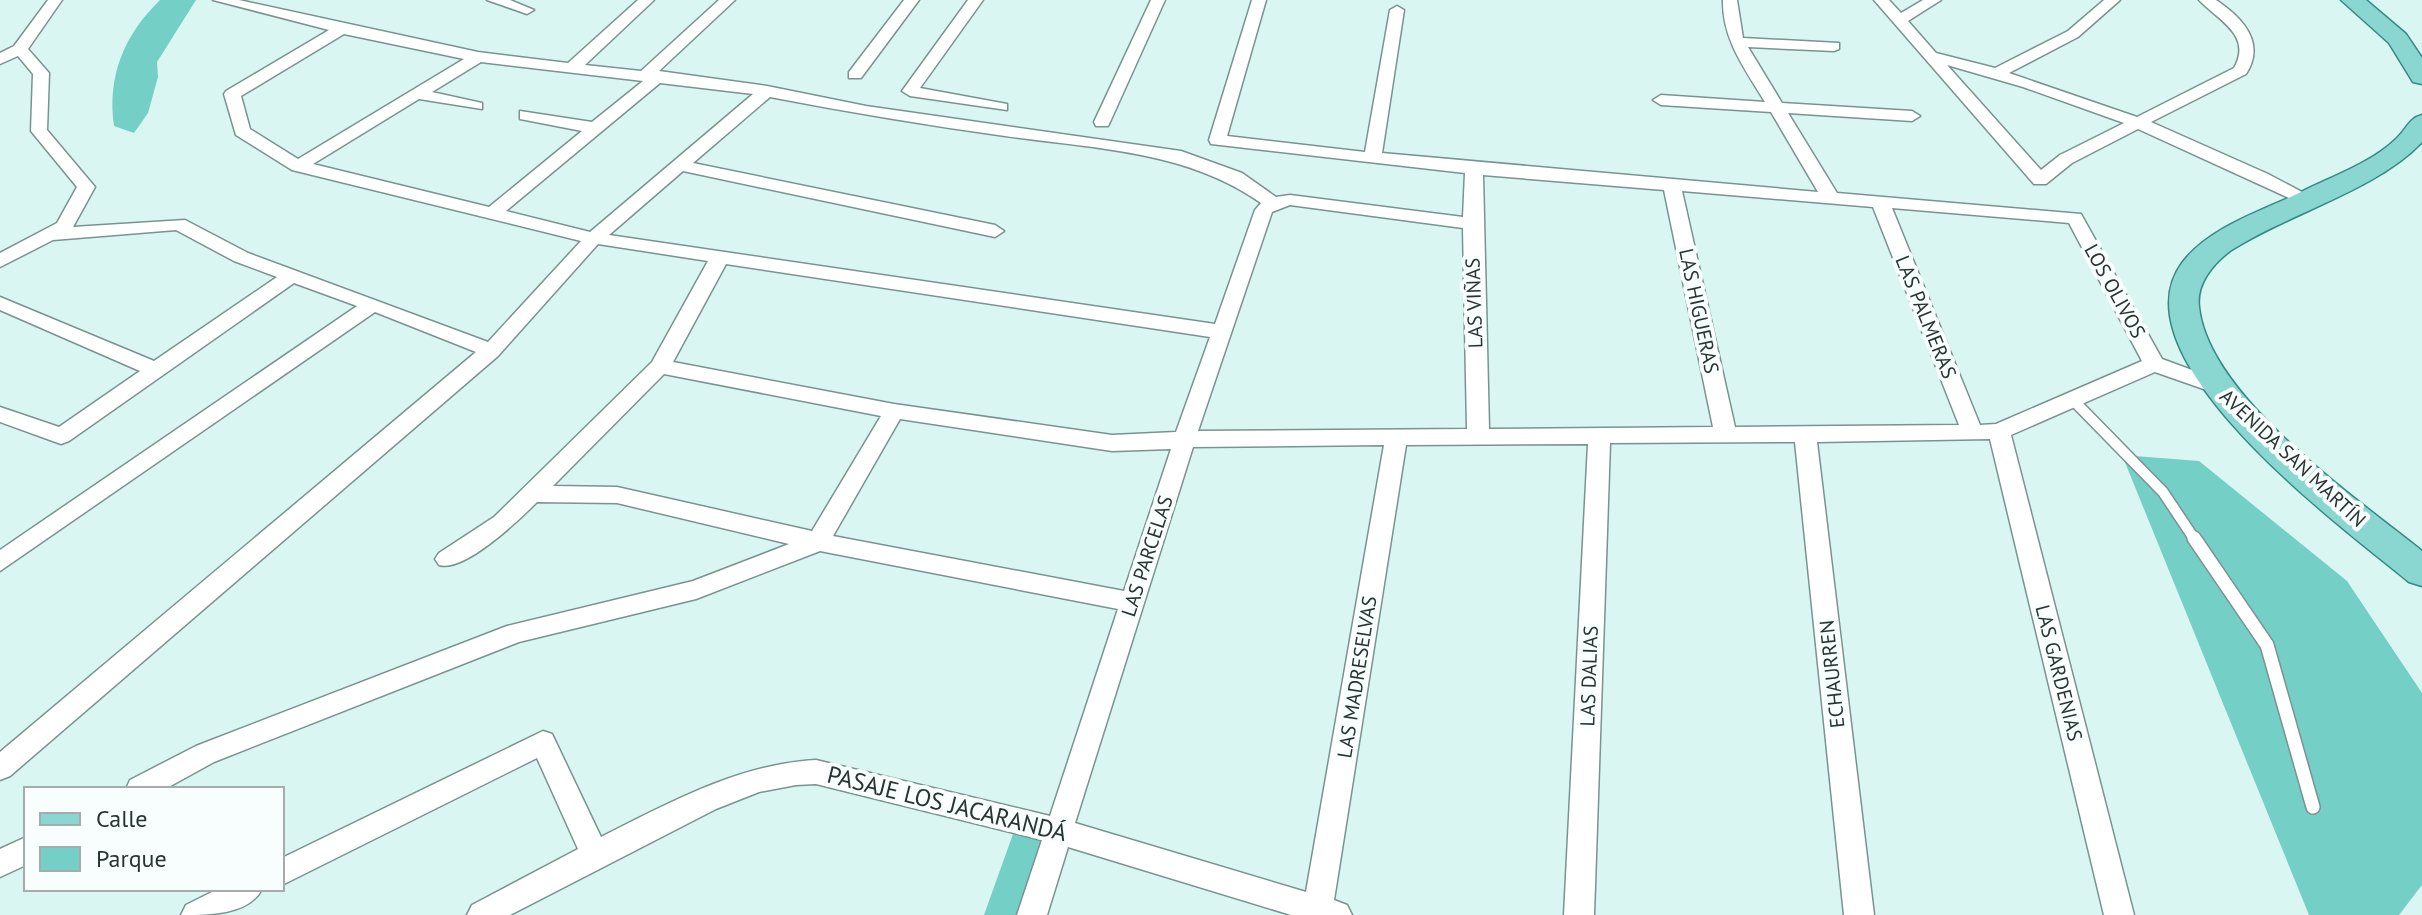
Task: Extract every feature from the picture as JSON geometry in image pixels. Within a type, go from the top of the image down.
[{"type":"main road","points":[[2352,0],[2398,39],[2422,77]]},
{"type":"main road","name":"AVENIDA SAN MARTÍN","points":[[2422,123],[2400,151],[2217,247],[2194,269],[2183,296],[2186,329],[2202,366],[2215,386],[2257,430],[2422,572]]},
{"type":"street","points":[[0,59],[20,49],[55,0]]},
{"type":"street","points":[[220,0],[478,57],[653,75],[767,91],[866,111],[1181,156],[1236,177],[1273,203],[1300,200],[1472,224]]},
{"type":"street","points":[[494,0],[527,10]]},
{"type":"street","points":[[572,68],[647,0]]},
{"type":"street","points":[[495,211],[595,128],[728,0]]},
{"type":"street","points":[[855,75],[912,0]]},
{"type":"street","points":[[976,0],[910,91],[1001,107]]},
{"type":"street","points":[[1102,122],[1158,0]]},
{"type":"street","points":[[1259,0],[1217,140],[1474,169],[1880,202]]},
{"type":"street","points":[[1730,0],[1730,18],[1737,42],[1830,197]]},
{"type":"street","points":[[1881,0],[2040,180],[2066,159],[2232,77],[2245,65],[2249,49],[2241,30],[2206,0]]},
{"type":"street","points":[[1899,20],[1934,0]]},
{"type":"street","points":[[2002,70],[2073,34],[2113,0]]},
{"type":"street","points":[[1373,157],[1397,10]]},
{"type":"street","points":[[342,29],[232,94],[242,131],[298,166],[495,211],[594,238],[1223,332]]},
{"type":"street","points":[[1737,42],[1834,46]]},
{"type":"street","points":[[0,261],[64,227],[86,187],[39,131],[41,73],[20,49]]},
{"type":"street","points":[[1931,56],[2024,81],[2140,122],[2308,200]]},
{"type":"street","points":[[298,166],[478,57]]},
{"type":"street","points":[[0,768],[491,351],[594,238],[767,91]]},
{"type":"street","points":[[417,94],[476,106]]},
{"type":"street","points":[[1661,100],[1912,116]]},
{"type":"street","points":[[526,115],[595,128]]},
{"type":"street","points":[[679,165],[995,231]]},
{"type":"street","name":"LAS VIÑAS","points":[[1474,169],[1472,224],[1478,438]]},
{"type":"street","name":"LAS HIGUERAS","points":[[1672,186],[1726,436]]},
{"type":"street","name":"LOS OLIVOS","points":[[1880,202],[2075,218],[2154,364]]},
{"type":"street","name":"LAS PALMERAS","points":[[1880,202],[1973,433]]},
{"type":"street","name":"LAS PARCELAS","points":[[1032,915],[1261,214],[1273,203]]},
{"type":"street","points":[[48,235],[179,224],[241,257],[373,304],[491,351]]},
{"type":"street","points":[[447,559],[502,523],[660,366],[720,257]]},
{"type":"street","points":[[0,414],[61,436],[292,275]]},
{"type":"street","points":[[0,303],[156,370]]},
{"type":"street","points":[[0,562],[373,304]]},
{"type":"street","points":[[660,366],[894,411],[1112,443],[1149,444],[1185,439],[1973,433],[1999,431],[2154,364],[2215,386]]},
{"type":"street","points":[[144,787],[205,754],[516,633],[696,590],[818,542],[894,411]]},
{"type":"street","name":"LAS GARDENIAS","points":[[1999,431],[2119,915]]},
{"type":"street","name":"ECHAURREN","points":[[1805,434],[1859,915]]},
{"type":"street","name":"LAS DALIAS","points":[[1579,915],[1599,437]]},
{"type":"street","name":"LAS MADRESELVAS","points":[[1324,913],[1396,438]]},
{"type":"street","points":[[529,494],[617,495],[818,542],[1132,602]]},
{"type":"street","points":[[284,871],[543,742],[594,852]]},
{"type":"street","name":"PASAJE LOS JACARANDÁ","points":[[485,914],[594,852],[737,786],[797,772],[834,774],[1059,831],[1324,913]]},
{"type":"street","points":[[0,864],[24,851]]},
{"type":"street","points":[[196,915],[244,891]]},
{"type":"lane","points":[[2072,399],[2163,492],[2194,544],[2267,645],[2313,807]]},
{"type":"green space","points":[[160,0],[196,0],[157,62],[158,77],[148,113],[134,133],[114,126],[112,108],[116,73],[137,27]]},
{"type":"green space","points":[[2122,455],[2199,461],[2347,581],[2422,693],[2422,885],[2399,915],[2309,915]]},
{"type":"green space","points":[[1013,834],[1044,840],[1019,915],[984,915]]}]
